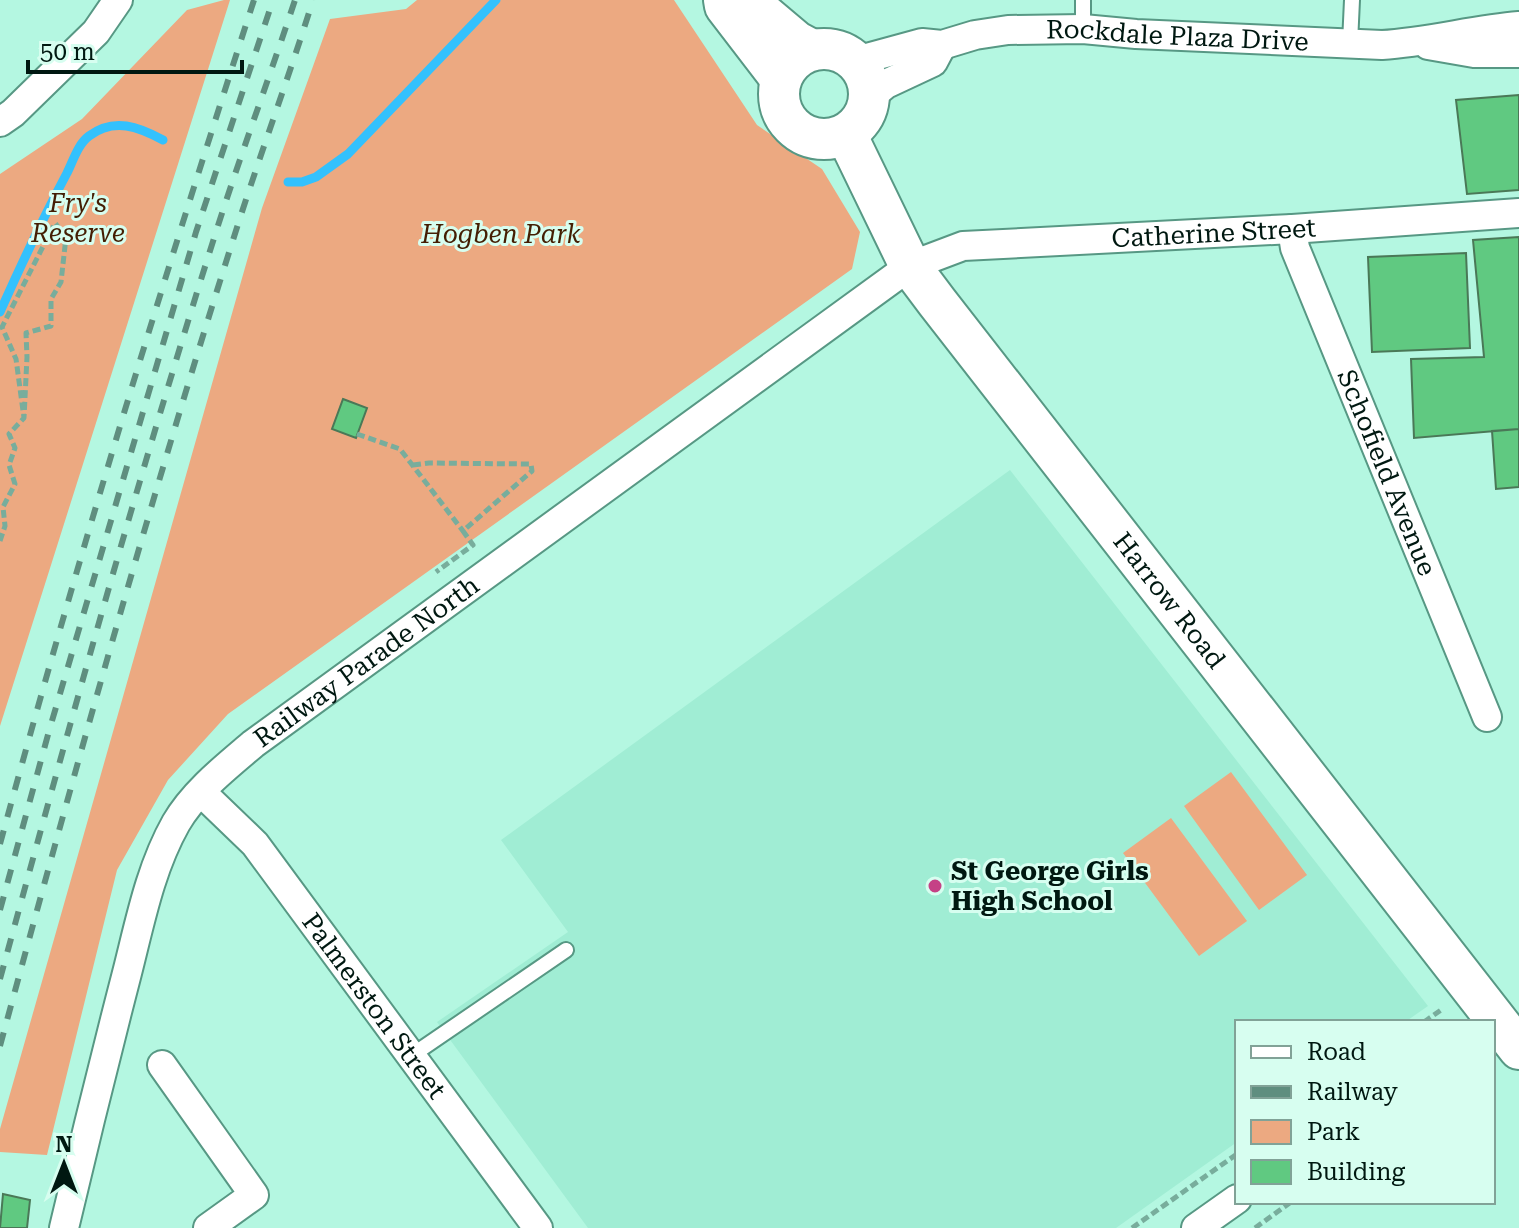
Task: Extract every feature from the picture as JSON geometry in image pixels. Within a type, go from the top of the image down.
[{"type":"main road","points":[[724,0],[725,6],[781,79]]},
{"type":"main road","points":[[747,0],[797,42],[812,50],[835,50],[856,61],[869,84],[869,98],[866,112],[846,134],[821,140],[807,136],[786,119],[780,106],[778,93],[781,79],[793,61],[812,50]]},
{"type":"main road","name":"Harrow Road","points":[[846,134],[910,266],[1492,1020]]},
{"type":"main road","name":"Harrow Road","points":[[1495,1023],[1519,1049]]},
{"type":"street","points":[[0,122],[96,32],[118,0]]},
{"type":"street","name":"Rockdale Plaza Drive","points":[[856,61],[922,43],[942,45],[975,35],[1008,30],[1083,29],[1350,43],[1416,42],[1479,29],[1519,26]]},
{"type":"street","name":"Rockdale Plaza Drive","points":[[1416,42],[1474,53],[1519,53]]},
{"type":"street","name":"Rockdale Plaza Drive","points":[[869,98],[886,84],[933,62],[942,45]]},
{"type":"street","name":"Catherine Street","points":[[910,266],[963,246],[1292,229],[1519,213]]},
{"type":"street","name":"Schofield Avenue","points":[[1292,229],[1295,248],[1487,717]]},
{"type":"street","name":"Railway Parade North","points":[[64,1228],[149,889],[161,854],[178,820],[201,792],[253,744],[910,266]]},
{"type":"street","name":"Palmerston Street","points":[[201,792],[255,844],[538,1228]]},
{"type":"street","points":[[162,1065],[254,1195],[208,1228]]},
{"type":"street","points":[[1196,1228],[1235,1200]]},
{"type":"lane","points":[[1083,0],[1083,29]]},
{"type":"lane","points":[[1350,43],[1352,0]]},
{"type":"lane","points":[[411,1056],[566,950]]},
{"type":"path","points":[[0,541],[5,526],[3,507],[15,484],[9,465],[15,448],[9,434],[24,418],[26,333],[51,326],[51,299],[61,282],[66,237],[55,223],[2,327],[16,359],[24,418]]},
{"type":"path","points":[[357,434],[400,449],[473,545],[436,572]]},
{"type":"path","points":[[413,465],[531,464],[532,471],[463,531]]},
{"type":"path","points":[[1427,1020],[1441,1010]]},
{"type":"path","points":[[1132,1228],[1235,1155]]},
{"type":"path","points":[[1255,1228],[1288,1204]]},
{"type":"shaded area","name":"St George Girls High School","points":[[1010,470],[1428,1006],[1408,1020],[1235,1020],[1235,1143],[1116,1228],[588,1228],[437,1022],[568,932],[501,840]]},
{"type":"green space","name":"Fry's Reserve","points":[[230,0],[0,726],[0,174],[82,119],[187,10]]},
{"type":"green space","name":"Hogben Park","points":[[417,0],[674,0],[757,125],[822,169],[860,232],[852,269],[228,714],[168,780],[117,870],[47,1155],[0,1152],[0,1129],[262,208],[330,19],[406,9]]},
{"type":"green space","points":[[1231,772],[1307,875],[1259,910],[1184,806]]},
{"type":"green space","points":[[1171,818],[1247,921],[1199,956],[1123,853]]},
{"type":"building","points":[[1519,95],[1519,190],[1467,194],[1456,100]]},
{"type":"building","points":[[1519,237],[1519,429],[1414,438],[1411,359],[1484,357],[1473,240]]},
{"type":"building","points":[[1466,253],[1470,348],[1372,352],[1368,257]]},
{"type":"building","points":[[343,399],[367,408],[356,438],[332,429]]},
{"type":"building","points":[[1519,429],[1519,487],[1496,489],[1492,431]]},
{"type":"building","points":[[3,1194],[30,1200],[27,1228],[0,1228]]},
{"type":"waterway","points":[[288,182],[302,182],[316,177],[348,154],[496,0]]},
{"type":"waterway","points":[[0,312],[85,139],[98,130],[117,125],[136,128],[163,140]]},
{"type":"railway","points":[[0,844],[122,420],[254,0]]},
{"type":"railway","points":[[0,910],[49,731],[196,232],[273,0]]},
{"type":"railway","points":[[0,979],[158,420],[225,205],[295,0]]},
{"type":"railway","points":[[0,1046],[141,541],[243,210],[313,0]]},
{"type":"place","name":"St George Girls High School","points":[[935,886]]}]
